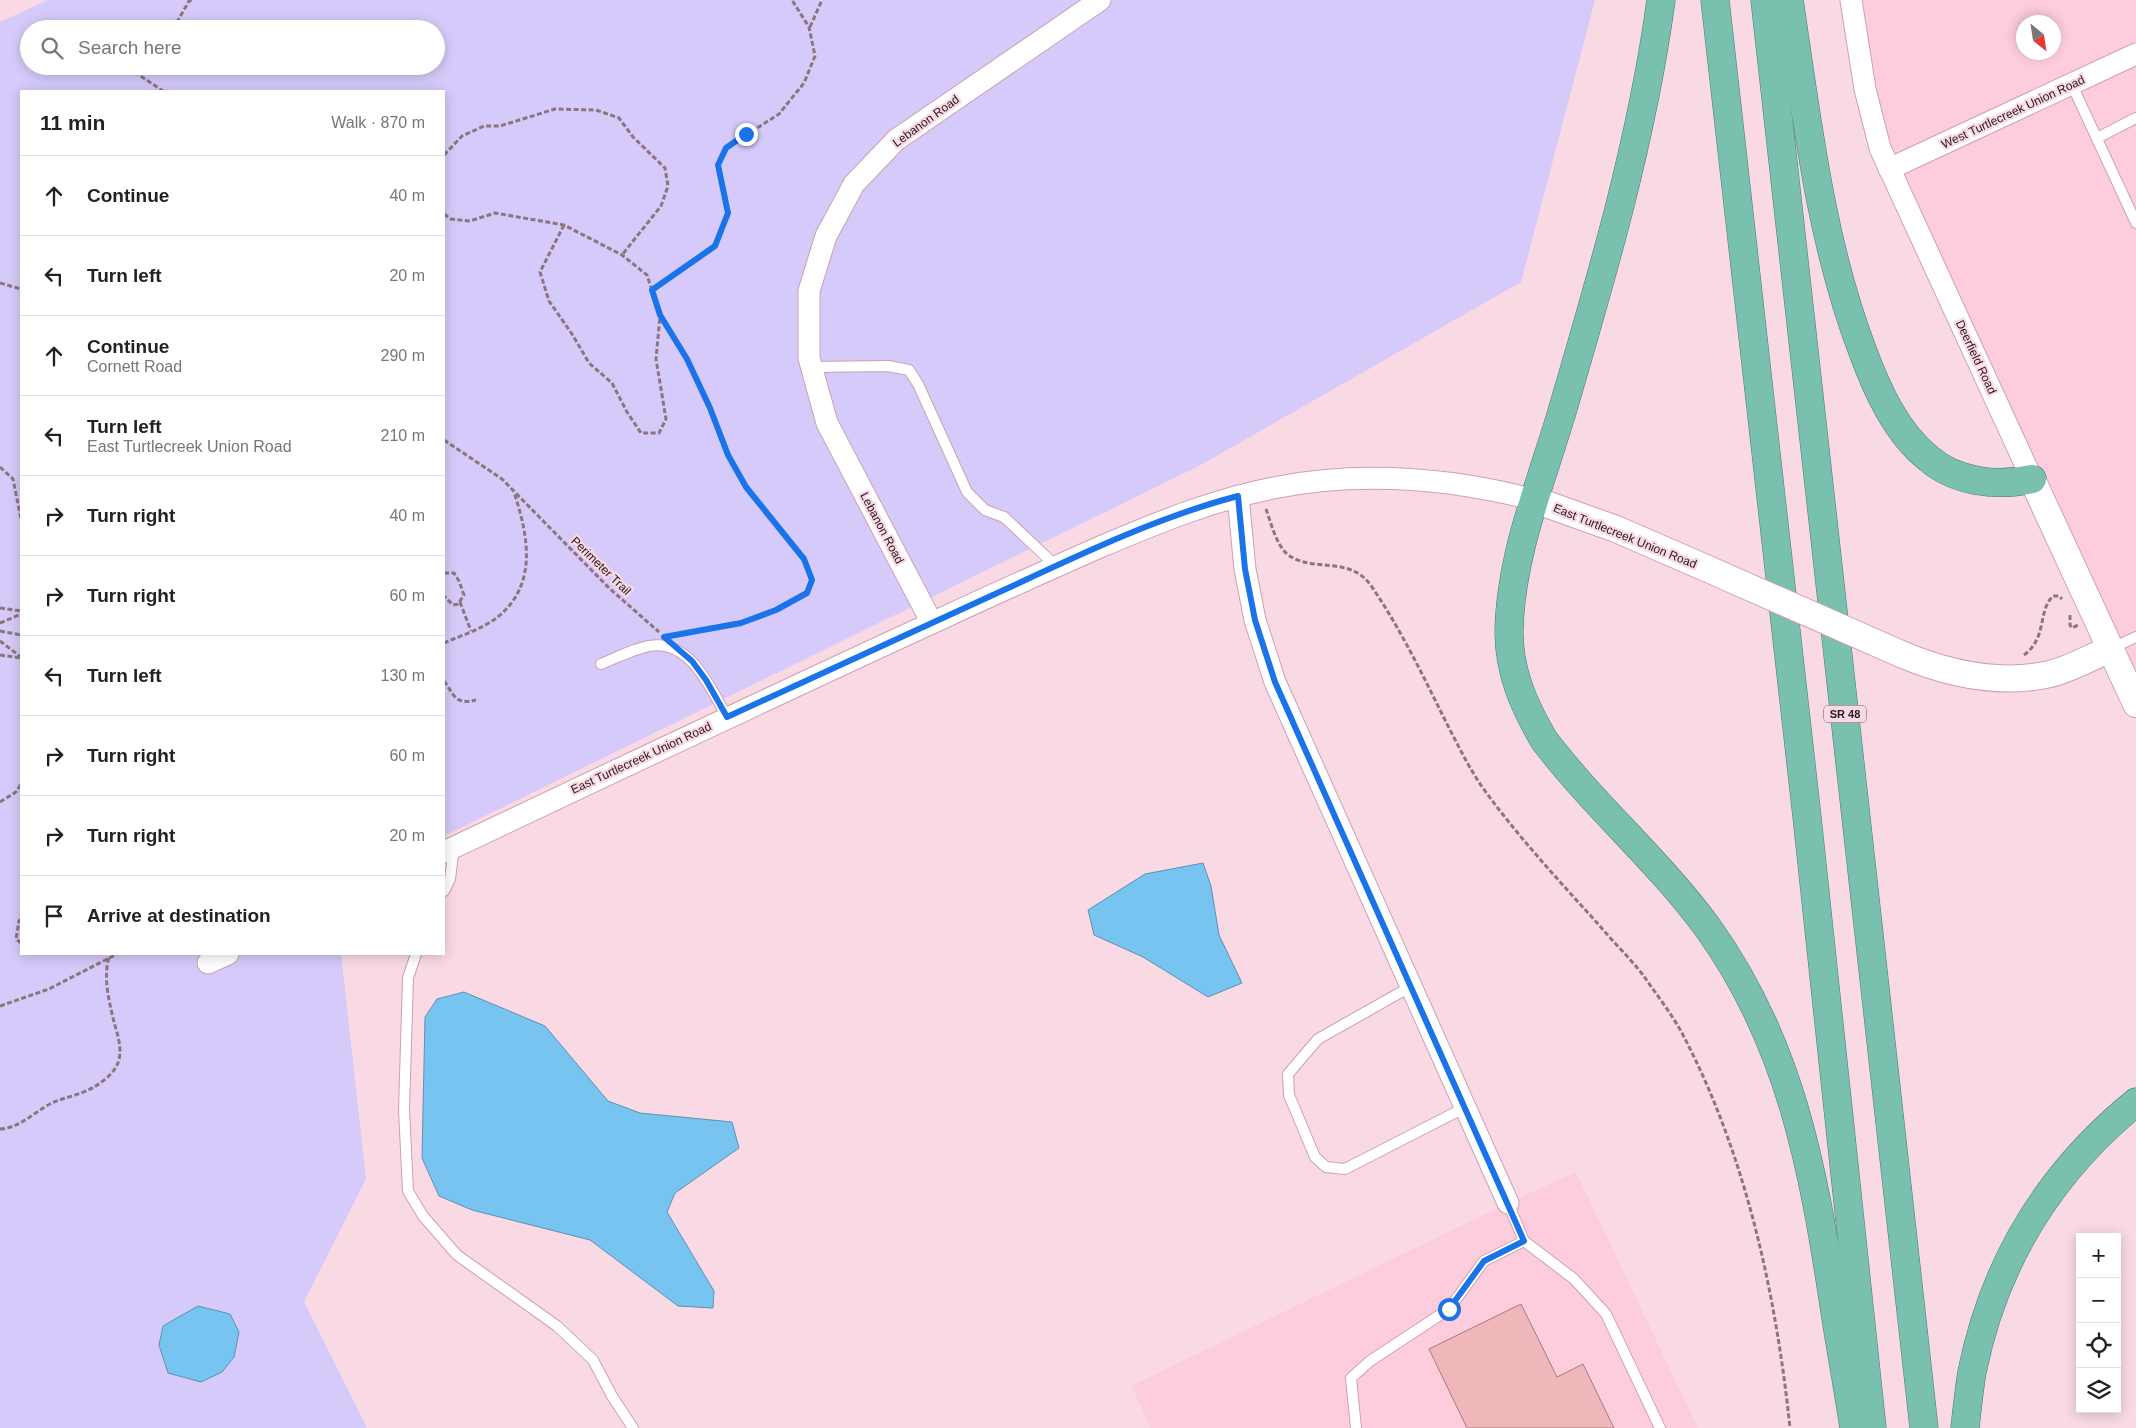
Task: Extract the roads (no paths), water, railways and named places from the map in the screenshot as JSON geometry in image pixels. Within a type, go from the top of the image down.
[{"type":"highway","points":[[1661,0],[1653,61],[1636,137],[1566,395],[1535,500],[1513,590],[1509,630],[1513,669],[1520,694],[1530,718],[1552,750],[1675,887],[1707,928],[1736,972],[1768,1033],[1794,1104],[1808,1154],[1823,1231],[1854,1428]]},
{"type":"highway","points":[[1715,0],[1807,817],[1872,1428]]},
{"type":"highway","name":"SR 48","points":[[1765,0],[1924,1428]]},
{"type":"highway","points":[[1789,0],[1815,167],[1825,222],[1840,286],[1871,372],[1888,408],[1902,430],[1919,450],[1928,459],[1950,472],[1962,477],[2001,484],[2032,479]]},
{"type":"highway","points":[[1965,1428],[1972,1372],[1985,1321],[1998,1284],[2015,1249],[2034,1214],[2064,1172],[2081,1152],[2136,1102]]},
{"type":"street","name":"Lebanon Road","points":[[932,623],[827,423],[809,358],[810,291],[826,236],[854,184],[896,140],[1100,0]]},
{"type":"street","name":"Deerfield Road","points":[[1851,0],[1865,89],[1880,148],[2136,704]]},
{"type":"street","name":"West Turtlecreek Union Road","points":[[1889,169],[2136,54]]},
{"type":"street","name":"East Turtlecreek Union Road","points":[[449,850],[727,717],[1056,566],[1159,522],[1208,504],[1238,496],[1323,481],[1388,478],[1453,484],[1504,492],[1535,500],[1616,529],[1901,654],[1955,673],[1996,678],[2024,678],[2066,668],[2110,648]]},
{"type":"street","points":[[1238,496],[1245,569],[1255,620],[1275,682],[1508,1203]]},
{"type":"street","points":[[208,963],[226,955]]},
{"type":"lane","points":[[2072,85],[2136,223]]},
{"type":"lane","points":[[2097,138],[2136,118]]},
{"type":"lane","points":[[811,367],[888,366],[909,370],[918,384],[967,492],[984,510],[1004,517],[1056,566]]},
{"type":"lane","points":[[2110,648],[2136,637]]},
{"type":"lane","points":[[601,664],[649,646],[665,646],[679,651],[692,661],[706,680],[727,717]]},
{"type":"lane","points":[[445,890],[450,879],[449,850]]},
{"type":"lane","points":[[416,955],[408,978],[404,1101],[408,1191],[423,1216],[457,1255],[557,1326],[593,1360],[612,1396],[633,1428]]},
{"type":"lane","points":[[1410,987],[1318,1039],[1288,1074],[1288,1095],[1316,1157],[1326,1167],[1345,1169],[1466,1107]]},
{"type":"lane","points":[[1508,1203],[1524,1241],[1574,1278],[1606,1314],[1660,1428]]},
{"type":"lane","points":[[1356,1428],[1351,1378],[1370,1361],[1449,1309],[1484,1261],[1524,1241]]},
{"type":"water","points":[[1203,863],[1211,886],[1219,935],[1242,983],[1208,997],[1143,957],[1094,935],[1088,910],[1145,874]]},
{"type":"water","points":[[464,992],[545,1026],[608,1101],[640,1113],[732,1122],[739,1148],[675,1193],[667,1212],[714,1291],[713,1308],[678,1306],[590,1240],[472,1210],[439,1196],[422,1158],[425,1017],[437,999]]},
{"type":"water","points":[[198,1306],[230,1314],[239,1332],[234,1357],[222,1372],[201,1382],[168,1373],[159,1345],[163,1326]]}]
